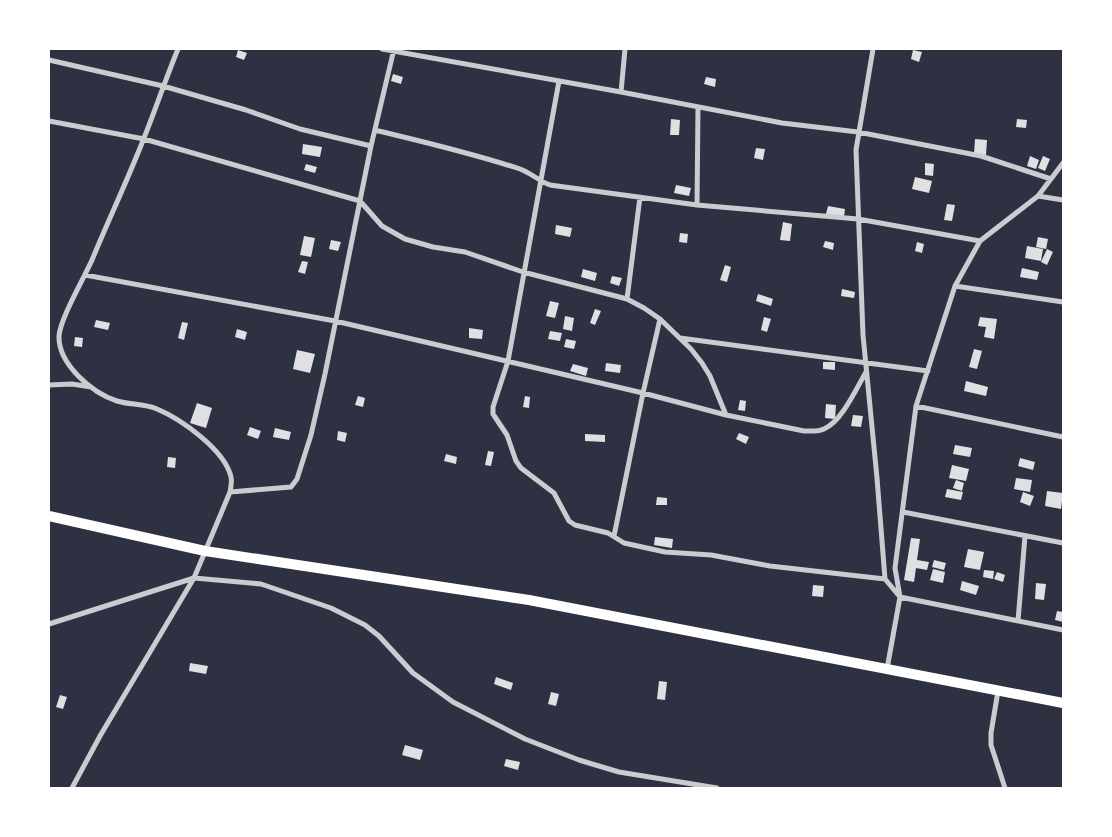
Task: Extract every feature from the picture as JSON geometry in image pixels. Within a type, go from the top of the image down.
[{"type":"main road","points":[[49,516],[205,551],[529,600],[1063,703]]},
{"type":"street","points":[[72,788],[100,736],[194,578],[230,492],[232,478],[227,465],[193,430],[178,419],[156,408],[136,403],[119,402],[104,397],[74,371],[62,352],[59,338],[61,326],[144,139],[178,49]]},
{"type":"street","points":[[382,49],[782,123],[858,132],[981,156],[1051,179]]},
{"type":"street","points":[[621,92],[625,49]]},
{"type":"street","points":[[873,49],[856,150],[865,361],[885,579],[900,597],[1063,630]]},
{"type":"street","points":[[230,492],[282,489],[291,487],[296,479],[311,435],[325,374],[371,146],[394,50]]},
{"type":"street","points":[[49,60],[163,86],[246,110],[300,129],[371,146]]},
{"type":"street","points":[[560,81],[542,182],[523,272],[508,361],[493,407],[493,414],[507,435],[516,461],[521,468],[554,493],[569,521],[575,525],[608,533],[624,543],[665,552],[711,555],[770,566],[885,579]]},
{"type":"street","points":[[697,205],[698,108]]},
{"type":"street","points":[[49,121],[144,139],[360,201],[382,226],[405,239],[433,247],[465,252],[523,272],[627,299],[660,319],[702,363],[710,376],[726,415]]},
{"type":"street","points":[[375,130],[459,150],[522,170],[550,185],[697,205],[858,219],[980,241]]},
{"type":"street","points":[[886,669],[900,597],[895,568],[916,406],[955,286],[980,241],[1038,196],[1063,163]]},
{"type":"street","points":[[1038,196],[1063,200]]},
{"type":"street","points":[[627,299],[640,197]]},
{"type":"street","points":[[85,275],[335,321],[643,393],[726,415],[804,431],[824,429],[836,421],[866,372]]},
{"type":"street","points":[[955,286],[1063,302]]},
{"type":"street","points":[[614,536],[660,319]]},
{"type":"street","points":[[680,338],[865,361],[928,371]]},
{"type":"street","points":[[49,385],[72,384],[92,387]]},
{"type":"street","points":[[916,406],[1063,437]]},
{"type":"street","points":[[902,512],[1063,543]]},
{"type":"street","points":[[1018,621],[1025,536]]},
{"type":"street","points":[[49,624],[194,578],[261,584],[331,608],[366,625],[413,673],[453,702],[525,739],[578,760],[619,772],[717,788]]},
{"type":"street","points":[[998,691],[991,733],[991,745],[1005,788]]},
{"type":"building","points":[[238,50],[247,53],[244,60],[236,57]]},
{"type":"building","points":[[913,50],[922,52],[919,62],[911,59]]},
{"type":"building","points":[[393,74],[403,77],[401,84],[391,81]]},
{"type":"building","points":[[706,77],[716,79],[715,87],[704,84]]},
{"type":"building","points":[[671,119],[680,120],[679,135],[670,135]]},
{"type":"building","points":[[1017,119],[1027,120],[1026,128],[1016,127]]},
{"type":"building","points":[[975,139],[987,140],[986,155],[974,154]]},
{"type":"building","points":[[303,144],[322,147],[320,157],[302,154]]},
{"type":"building","points":[[756,148],[765,149],[763,160],[754,158]]},
{"type":"building","points":[[1030,156],[1039,160],[1036,169],[1027,166]]},
{"type":"building","points":[[1043,156],[1050,159],[1045,171],[1038,168]]},
{"type":"building","points":[[925,163],[934,164],[933,176],[925,175]]},
{"type":"building","points":[[306,164],[317,167],[315,173],[304,170]]},
{"type":"building","points":[[915,177],[932,181],[929,193],[912,189]]},
{"type":"building","points":[[676,185],[691,188],[689,196],[674,193]]},
{"type":"building","points":[[947,204],[955,205],[952,221],[944,220]]},
{"type":"building","points":[[828,206],[845,209],[844,217],[826,214]]},
{"type":"building","points":[[783,222],[792,224],[790,241],[780,240]]},
{"type":"building","points":[[556,225],[572,228],[570,237],[555,234]]},
{"type":"building","points":[[680,233],[688,234],[687,243],[679,242]]},
{"type":"building","points":[[304,236],[315,238],[311,257],[300,255]]},
{"type":"building","points":[[1038,237],[1048,239],[1046,249],[1036,247]]},
{"type":"building","points":[[331,240],[341,242],[338,251],[329,249]]},
{"type":"building","points":[[825,241],[834,243],[833,250],[823,247]]},
{"type":"building","points":[[917,242],[924,244],[922,253],[915,251]]},
{"type":"building","points":[[1027,246],[1043,249],[1041,261],[1025,258]]},
{"type":"building","points":[[1047,249],[1053,252],[1047,265],[1041,262]]},
{"type":"building","points":[[302,261],[308,262],[305,274],[298,272]]},
{"type":"building","points":[[725,265],[731,267],[727,282],[720,280]]},
{"type":"building","points":[[1022,268],[1039,272],[1037,280],[1020,277]]},
{"type":"building","points":[[583,269],[597,273],[595,281],[581,277]]},
{"type":"building","points":[[612,276],[622,278],[619,286],[610,283]]},
{"type":"building","points":[[842,289],[855,292],[854,298],[841,296]]},
{"type":"building","points":[[758,294],[773,299],[771,306],[756,301]]},
{"type":"building","points":[[550,301],[559,303],[555,318],[546,316]]},
{"type":"building","points":[[595,309],[601,311],[595,325],[590,323]]},
{"type":"building","points":[[565,316],[574,318],[572,331],[563,329]]},
{"type":"building","points":[[764,317],[771,319],[767,332],[761,330]]},
{"type":"building","points":[[980,317],[997,319],[994,339],[984,337],[986,327],[978,326]]},
{"type":"building","points":[[96,320],[110,323],[108,330],[94,327]]},
{"type":"building","points":[[182,322],[188,323],[184,340],[178,338]]},
{"type":"building","points":[[469,328],[483,330],[482,339],[469,338]]},
{"type":"building","points":[[237,329],[247,332],[245,340],[235,337]]},
{"type":"building","points":[[550,331],[562,333],[560,341],[548,339]]},
{"type":"building","points":[[75,337],[83,338],[82,347],[74,346]]},
{"type":"building","points":[[566,339],[576,341],[574,349],[564,347]]},
{"type":"building","points":[[974,349],[982,351],[977,369],[969,367]]},
{"type":"building","points":[[297,350],[315,354],[310,373],[293,369]]},
{"type":"building","points":[[823,362],[835,362],[835,370],[823,369]]},
{"type":"building","points":[[606,363],[621,365],[620,373],[605,371]]},
{"type":"building","points":[[573,364],[588,368],[586,376],[570,371]]},
{"type":"building","points":[[966,381],[988,387],[986,396],[964,391]]},
{"type":"building","points":[[358,396],[365,398],[363,407],[355,405]]},
{"type":"building","points":[[525,396],[530,397],[529,408],[523,407]]},
{"type":"building","points":[[740,400],[746,401],[745,411],[738,410]]},
{"type":"building","points":[[197,403],[212,408],[206,428],[190,423]]},
{"type":"building","points":[[826,404],[836,405],[835,419],[825,418]]},
{"type":"building","points":[[853,415],[863,416],[861,427],[851,426]]},
{"type":"building","points":[[250,427],[261,431],[258,439],[247,435]]},
{"type":"building","points":[[275,428],[291,432],[289,440],[273,437]]},
{"type":"building","points":[[338,431],[347,433],[345,442],[337,440]]},
{"type":"building","points":[[739,433],[749,437],[746,444],[736,439]]},
{"type":"building","points":[[585,434],[605,435],[605,442],[585,441]]},
{"type":"building","points":[[955,445],[972,448],[970,457],[953,454]]},
{"type":"building","points":[[488,451],[494,452],[491,466],[485,465]]},
{"type":"building","points":[[446,454],[457,457],[456,464],[444,461]]},
{"type":"building","points":[[168,457],[176,458],[175,468],[167,467]]},
{"type":"building","points":[[1020,458],[1035,462],[1033,470],[1018,466]]},
{"type":"building","points":[[952,465],[969,469],[966,481],[949,478]]},
{"type":"building","points":[[1016,478],[1032,480],[1030,492],[1014,489]]},
{"type":"building","points":[[956,480],[964,483],[962,491],[953,488]]},
{"type":"building","points":[[947,489],[963,492],[961,500],[945,497]]},
{"type":"building","points":[[1047,491],[1063,493],[1061,509],[1045,506]]},
{"type":"building","points":[[1023,492],[1034,496],[1030,506],[1020,502]]},
{"type":"building","points":[[657,497],[667,498],[667,505],[656,505]]},
{"type":"building","points":[[655,537],[673,539],[672,548],[654,545]]},
{"type":"building","points":[[911,538],[920,539],[917,560],[929,562],[927,570],[916,568],[914,582],[904,580]]},
{"type":"building","points":[[968,549],[984,552],[980,570],[964,567]]},
{"type":"building","points":[[934,560],[946,563],[944,570],[932,567]]},
{"type":"building","points":[[933,569],[945,572],[943,583],[930,580]]},
{"type":"building","points":[[984,570],[994,571],[993,579],[983,577]]},
{"type":"building","points":[[997,572],[1005,575],[1003,582],[994,579]]},
{"type":"building","points":[[962,581],[979,586],[976,595],[960,590]]},
{"type":"building","points":[[1036,583],[1046,584],[1044,600],[1035,599]]},
{"type":"building","points":[[813,585],[824,586],[823,597],[812,596]]},
{"type":"building","points":[[1057,611],[1063,612],[1063,622],[1055,620]]},
{"type":"building","points":[[190,663],[208,666],[206,674],[189,671]]},
{"type":"building","points":[[496,677],[513,683],[511,690],[494,684]]},
{"type":"building","points":[[659,681],[667,682],[665,700],[657,699]]},
{"type":"building","points":[[551,692],[559,694],[556,706],[548,704]]},
{"type":"building","points":[[60,695],[67,697],[63,709],[56,707]]},
{"type":"building","points":[[405,745],[423,750],[420,760],[402,755]]},
{"type":"building","points":[[506,759],[520,762],[518,770],[504,766]]}]
